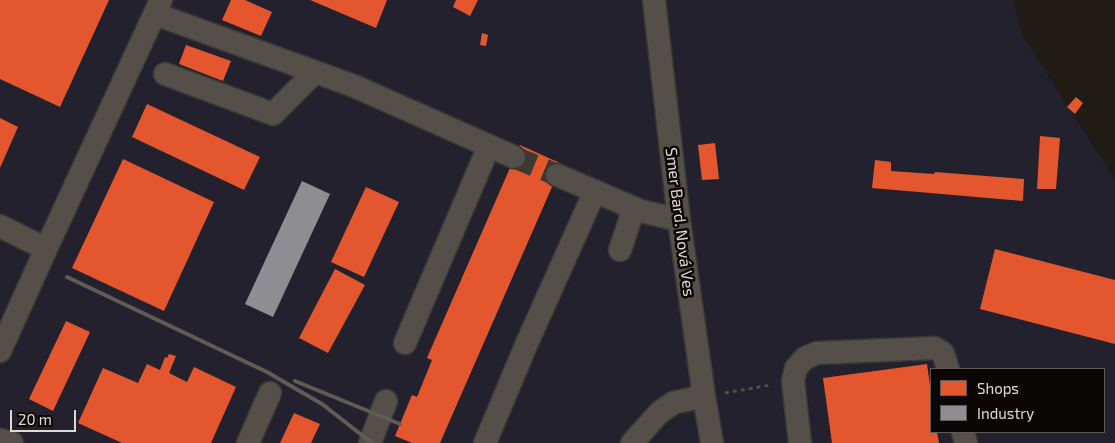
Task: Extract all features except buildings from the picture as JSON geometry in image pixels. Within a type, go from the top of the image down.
[{"type":"street","name":"Smer Bard. Nová Ves","points":[[654,0],[679,220],[712,443]]},
{"type":"street","points":[[0,352],[158,7],[315,72],[354,86],[514,157]]},
{"type":"street","points":[[165,74],[273,114],[315,72]]},
{"type":"street","points":[[405,343],[490,146]]},
{"type":"street","points":[[557,175],[634,208],[679,220]]},
{"type":"street","points":[[485,443],[527,343],[596,191]]},
{"type":"street","points":[[620,250],[634,208]]},
{"type":"street","points":[[0,226],[46,249]]},
{"type":"street","points":[[800,443],[793,381],[796,368],[805,358],[817,353],[935,348],[944,353],[948,368]]},
{"type":"street","points":[[248,443],[270,393]]},
{"type":"street","points":[[632,443],[659,413],[673,403],[704,396]]},
{"type":"street","points":[[370,443],[386,401]]},
{"type":"street","points":[[0,440],[12,443]]},
{"type":"path","points":[[726,401],[725,393],[793,381]]},
{"type":"shaded area","points":[[0,0],[1013,0],[1022,35],[1115,180],[1115,443],[0,443]]},
{"type":"tunnel","points":[[514,157],[557,175]]},
{"type":"railway","points":[[67,277],[267,372],[322,404],[372,443]]},
{"type":"railway","points":[[295,381],[400,424]]}]
